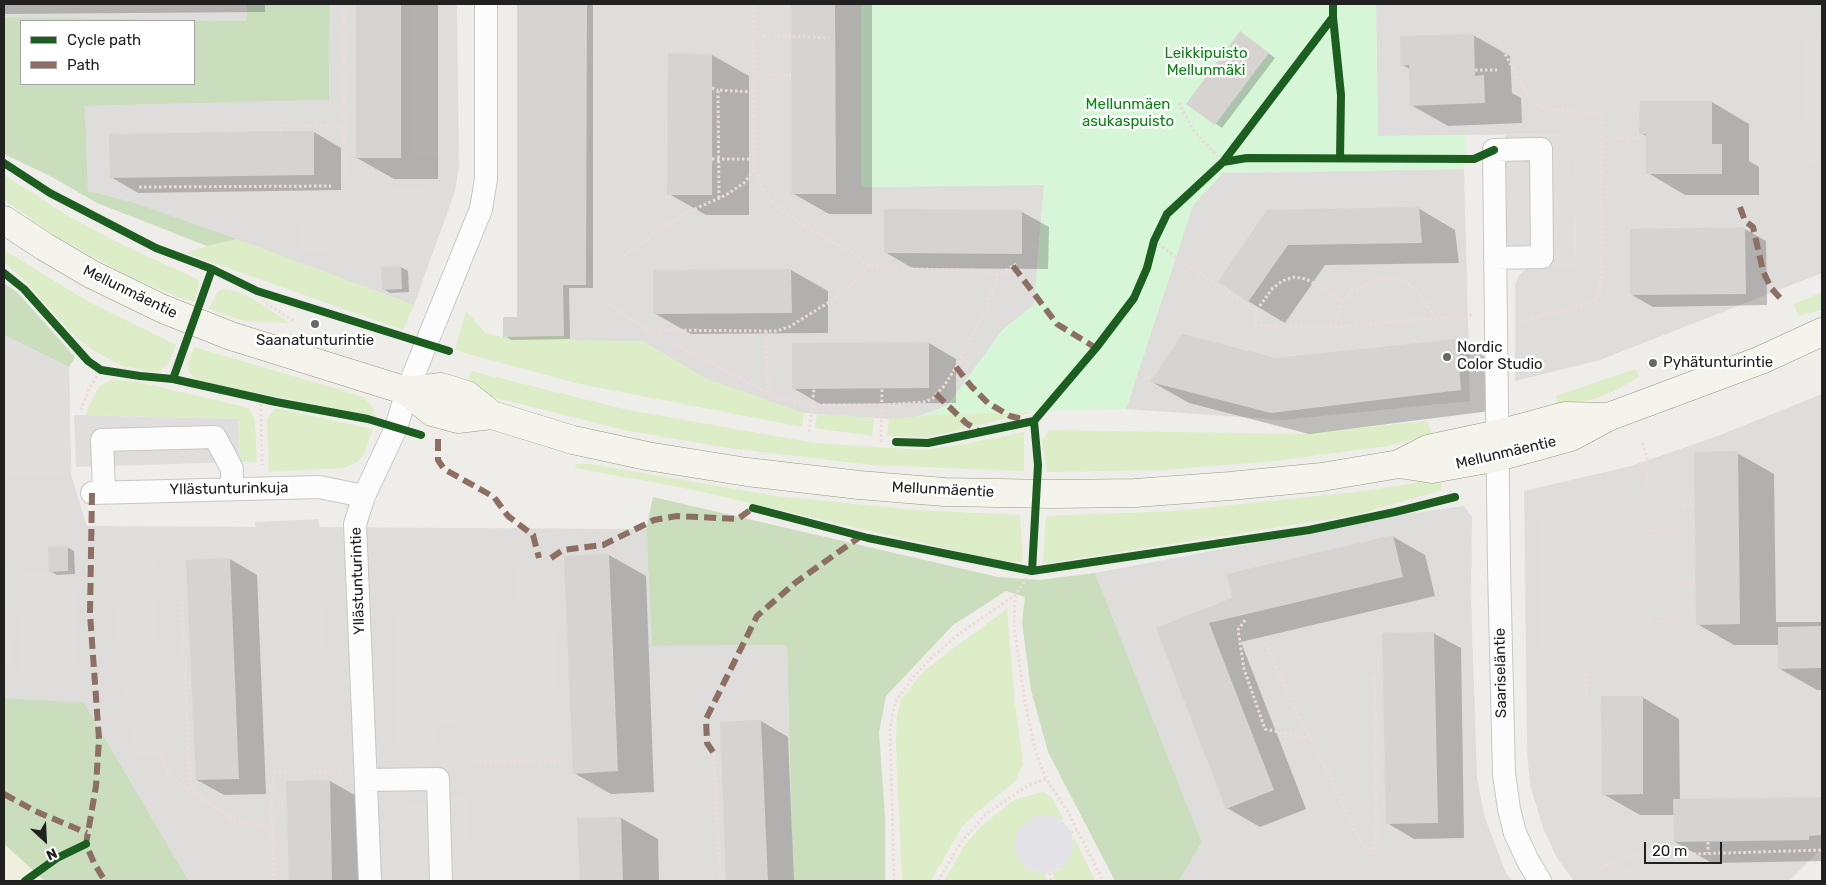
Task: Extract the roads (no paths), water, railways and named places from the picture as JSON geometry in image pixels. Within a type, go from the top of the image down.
[{"type":"main road","name":"Mellunmäentie","points":[[4,220],[91,274],[163,309],[231,336],[407,391],[432,412],[458,419],[492,415],[573,440],[647,456],[747,472],[859,485],[944,492],[1135,493],[1322,477],[1399,464],[1432,469],[1498,445],[1565,416],[1608,417],[1762,360],[1822,334]]},
{"type":"street","points":[[407,391],[481,209],[486,179],[486,4]]},
{"type":"street","points":[[1495,258],[1542,258],[1541,149],[1494,150],[1495,258],[1498,445]]},
{"type":"street","name":"Yllästunturintie","points":[[370,881],[355,524],[364,496],[396,428],[407,391]]},
{"type":"street","name":"Yllästunturinkuja","points":[[232,490],[232,470],[215,437],[102,440],[98,493],[232,490],[319,487],[364,496]]},
{"type":"street","name":"Saariseläntie","points":[[1498,445],[1504,774],[1515,833],[1540,881]]},
{"type":"street","points":[[365,775],[438,779],[440,881]]},
{"type":"place","name":"Saanatunturintie","points":[[315,324]]},
{"type":"place","name":"Nordic Color Studio","points":[[1447,357]]},
{"type":"place","name":"Pyhätunturintie","points":[[1653,363]]},
{"type":"park label","name":"Leikkipuisto Mellunmäki","points":[[1206,62]]},
{"type":"park label","name":"Mellunmäen asukaspuisto","points":[[1128,114]]}]
